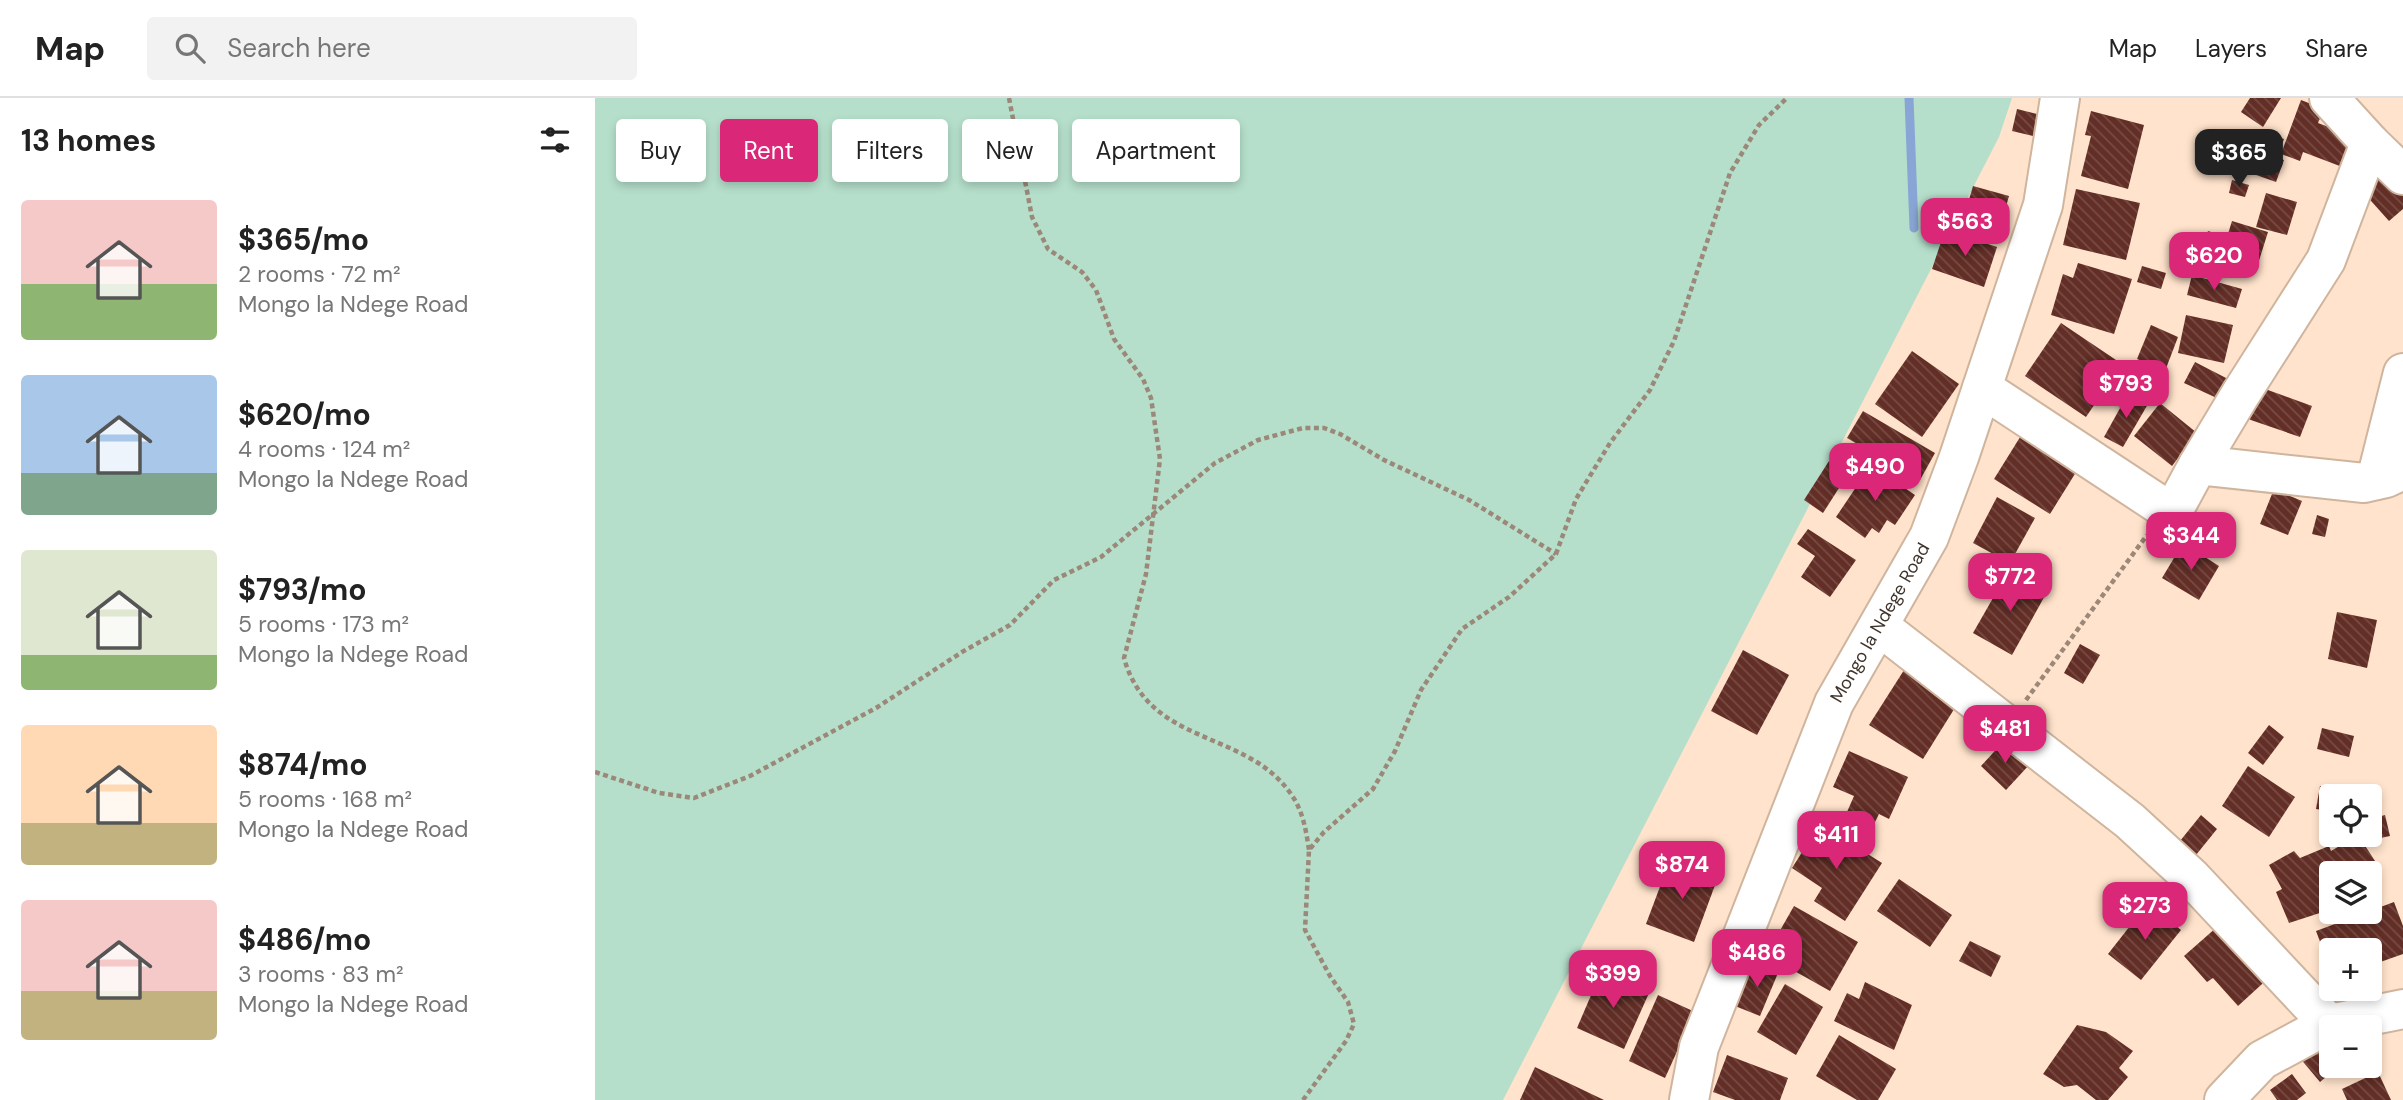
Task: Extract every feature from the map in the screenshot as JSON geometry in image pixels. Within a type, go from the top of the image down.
[{"type":"street","name":"Mongo la Ndege Road","points":[[1689,1100],[1699,1047],[1834,704],[1929,537],[1959,457],[2043,205],[2060,98]]},
{"type":"street","points":[[2329,98],[2369,143],[2403,175]]},
{"type":"street","points":[[1982,388],[2166,509],[2178,502],[2198,465],[2326,260],[2369,143]]},
{"type":"street","points":[[2198,465],[2364,483],[2389,475],[2403,373]]},
{"type":"street","points":[[1879,626],[2130,821],[2192,878],[2321,1015]]},
{"type":"street","points":[[2373,1015],[2403,1009]]},
{"type":"street","points":[[2224,1100],[2262,1060],[2319,1029]]},
{"type":"path","points":[[1009,98],[1032,217],[1038,231],[1048,249],[1082,272],[1096,290],[1114,339],[1143,379],[1151,398],[1160,459],[1146,574],[1124,658],[1127,668],[1147,702],[1165,718],[1250,758],[1278,779],[1290,792],[1301,813],[1309,850],[1305,930],[1330,976],[1348,1002],[1354,1024],[1346,1041],[1303,1100]]},
{"type":"path","points":[[1309,850],[1324,832],[1373,789],[1395,751],[1421,690],[1462,629],[1509,597],[1556,554],[1576,499],[1610,443],[1650,390],[1674,341],[1730,173],[1759,125],[1787,98]]},
{"type":"path","points":[[595,772],[659,793],[694,798],[750,776],[876,708],[962,652],[1010,625],[1053,580],[1101,557],[1216,463],[1258,440],[1315,426],[1341,433],[1384,460],[1469,500],[1556,554]]},
{"type":"path","points":[[2007,726],[2166,509]]},
{"type":"green space","points":[[595,98],[2012,98],[1999,137],[1503,1100],[595,1100]]},
{"type":"building","points":[[2250,98],[2281,98],[2263,127],[2241,112]]},
{"type":"building","points":[[2301,100],[2324,109],[2318,123],[2356,137],[2345,168],[2303,152],[2300,161],[2281,154]]},
{"type":"building","points":[[2017,109],[2037,114],[2033,136],[2012,131]]},
{"type":"building","points":[[2091,111],[2144,125],[2128,189],[2081,176],[2091,136],[2085,135]]},
{"type":"building","points":[[2256,129],[2284,139],[2277,158],[2284,160],[2276,182],[2242,170]]},
{"type":"building","points":[[2227,137],[2245,140],[2239,170],[2221,167]]},
{"type":"building","points":[[2379,161],[2403,188],[2403,209],[2389,221],[2355,183]]},
{"type":"building","points":[[2232,180],[2249,185],[2245,197],[2229,193]]},
{"type":"building","points":[[1973,186],[2009,196],[1997,238],[1961,227]]},
{"type":"building","points":[[2076,189],[2140,203],[2126,260],[2063,245]]},
{"type":"building","points":[[2266,193],[2297,202],[2287,235],[2256,227]]},
{"type":"building","points":[[2232,221],[2268,232],[2257,267],[2202,251],[2208,231],[2227,237]]},
{"type":"building","points":[[1945,230],[1997,247],[1984,287],[1932,269]]},
{"type":"building","points":[[2078,263],[2132,279],[2114,334],[2051,315],[2063,274],[2073,278]]},
{"type":"building","points":[[2142,266],[2166,273],[2161,289],[2137,282]]},
{"type":"building","points":[[2192,275],[2242,289],[2236,308],[2187,295]]},
{"type":"building","points":[[2186,315],[2233,325],[2224,363],[2178,353]]},
{"type":"building","points":[[2061,323],[2122,364],[2086,417],[2025,376]]},
{"type":"building","points":[[2151,325],[2178,337],[2165,371],[2137,359]]},
{"type":"building","points":[[1912,351],[1959,384],[1922,437],[1875,404]]},
{"type":"building","points":[[2195,362],[2228,379],[2219,399],[2184,383]]},
{"type":"building","points":[[2254,385],[2312,406],[2300,437],[2242,417]]},
{"type":"building","points":[[2129,392],[2148,404],[2123,447],[2104,437]]},
{"type":"building","points":[[2160,403],[2197,433],[2172,466],[2134,436]]},
{"type":"building","points":[[1863,411],[1935,453],[1920,480],[1847,438]]},
{"type":"building","points":[[2022,434],[2078,469],[2050,514],[1994,479]]},
{"type":"building","points":[[1846,445],[1868,458],[1861,470],[1839,457]]},
{"type":"building","points":[[1829,461],[1848,474],[1823,513],[1804,500]]},
{"type":"building","points":[[1871,465],[1915,495],[1895,525],[1887,520],[1879,533],[1872,528],[1865,538],[1836,517]]},
{"type":"building","points":[[2274,489],[2302,501],[2288,535],[2260,524]]},
{"type":"building","points":[[1997,497],[2035,518],[2010,563],[1973,543]]},
{"type":"building","points":[[2317,515],[2329,519],[2325,537],[2312,534]]},
{"type":"building","points":[[1808,529],[1856,560],[1830,597],[1801,577],[1815,556],[1797,544]]},
{"type":"building","points":[[2183,543],[2219,566],[2199,600],[2162,578]]},
{"type":"building","points":[[2009,570],[2047,592],[2012,655],[1973,633]]},
{"type":"building","points":[[2337,612],[2377,620],[2367,668],[2328,659]]},
{"type":"building","points":[[2080,644],[2100,655],[2083,684],[2064,673]]},
{"type":"building","points":[[1743,650],[1789,675],[1757,735],[1711,711]]},
{"type":"building","points":[[1913,656],[1966,690],[1923,759],[1869,725]]},
{"type":"building","points":[[2269,725],[2284,737],[2263,765],[2248,753]]},
{"type":"building","points":[[2322,728],[2354,736],[2349,757],[2317,749]]},
{"type":"building","points":[[2004,741],[2030,764],[2006,790],[1981,766]]},
{"type":"building","points":[[1849,751],[1908,777],[1889,819],[1879,814],[1874,824],[1847,812],[1854,796],[1833,787]]},
{"type":"building","points":[[2248,766],[2295,797],[2269,837],[2222,806]]},
{"type":"building","points":[[2201,815],[2217,829],[2196,855],[2180,841]]},
{"type":"building","points":[[2385,815],[2390,836],[2382,838],[2382,816]]},
{"type":"building","points":[[1820,824],[1882,863],[1845,921],[1814,901],[1822,888],[1792,868]]},
{"type":"building","points":[[2327,847],[2331,851],[2338,847],[2366,847],[2375,861],[2319,861],[2319,913],[2289,923],[2276,892],[2282,889],[2269,865],[2294,851],[2300,858]]},
{"type":"building","points":[[1670,860],[1718,877],[1694,942],[1646,924]]},
{"type":"building","points":[[1899,879],[1952,915],[1930,947],[1877,911]]},
{"type":"building","points":[[2394,902],[2403,926],[2403,954],[2382,961],[2382,938],[2319,939],[2316,931],[2335,924],[2382,924],[2382,906]]},
{"type":"building","points":[[2148,903],[2181,930],[2141,980],[2108,954]]},
{"type":"building","points":[[1794,906],[1858,942],[1830,991],[1766,955]]},
{"type":"building","points":[[2217,927],[2273,974],[2238,1006],[2213,978],[2207,982],[2184,956]]},
{"type":"building","points":[[1970,941],[2001,956],[1991,977],[1959,961]]},
{"type":"building","points":[[1753,963],[1778,973],[1760,1016],[1735,1006]]},
{"type":"building","points":[[1601,972],[1649,993],[1624,1049],[1577,1028]]},
{"type":"building","points":[[1865,982],[1912,1005],[1894,1050],[1834,1021],[1847,993],[1859,999]]},
{"type":"building","points":[[1785,984],[1823,1007],[1796,1055],[1757,1032]]},
{"type":"building","points":[[1658,995],[1695,1012],[1665,1078],[1629,1061]]},
{"type":"building","points":[[2077,1025],[2106,1032],[2133,1051],[2119,1068],[2128,1077],[2108,1100],[2096,1100],[2077,1085],[2064,1087],[2043,1074]]},
{"type":"building","points":[[1839,1035],[1896,1069],[1878,1100],[1857,1100],[1816,1076]]},
{"type":"building","points":[[2319,1040],[2319,1078],[2325,1078],[2320,1082],[2294,1051]]},
{"type":"building","points":[[1727,1055],[1788,1078],[1780,1100],[1735,1100],[1713,1092]]},
{"type":"building","points":[[1535,1067],[1604,1100],[1520,1100]]},
{"type":"building","points":[[2292,1074],[2306,1093],[2297,1100],[2277,1100],[2270,1090]]},
{"type":"building","points":[[2365,1078],[2381,1078],[2391,1100],[2347,1100],[2342,1089]]},
{"type":"waterway","points":[[1909,98],[1914,228]]}]
